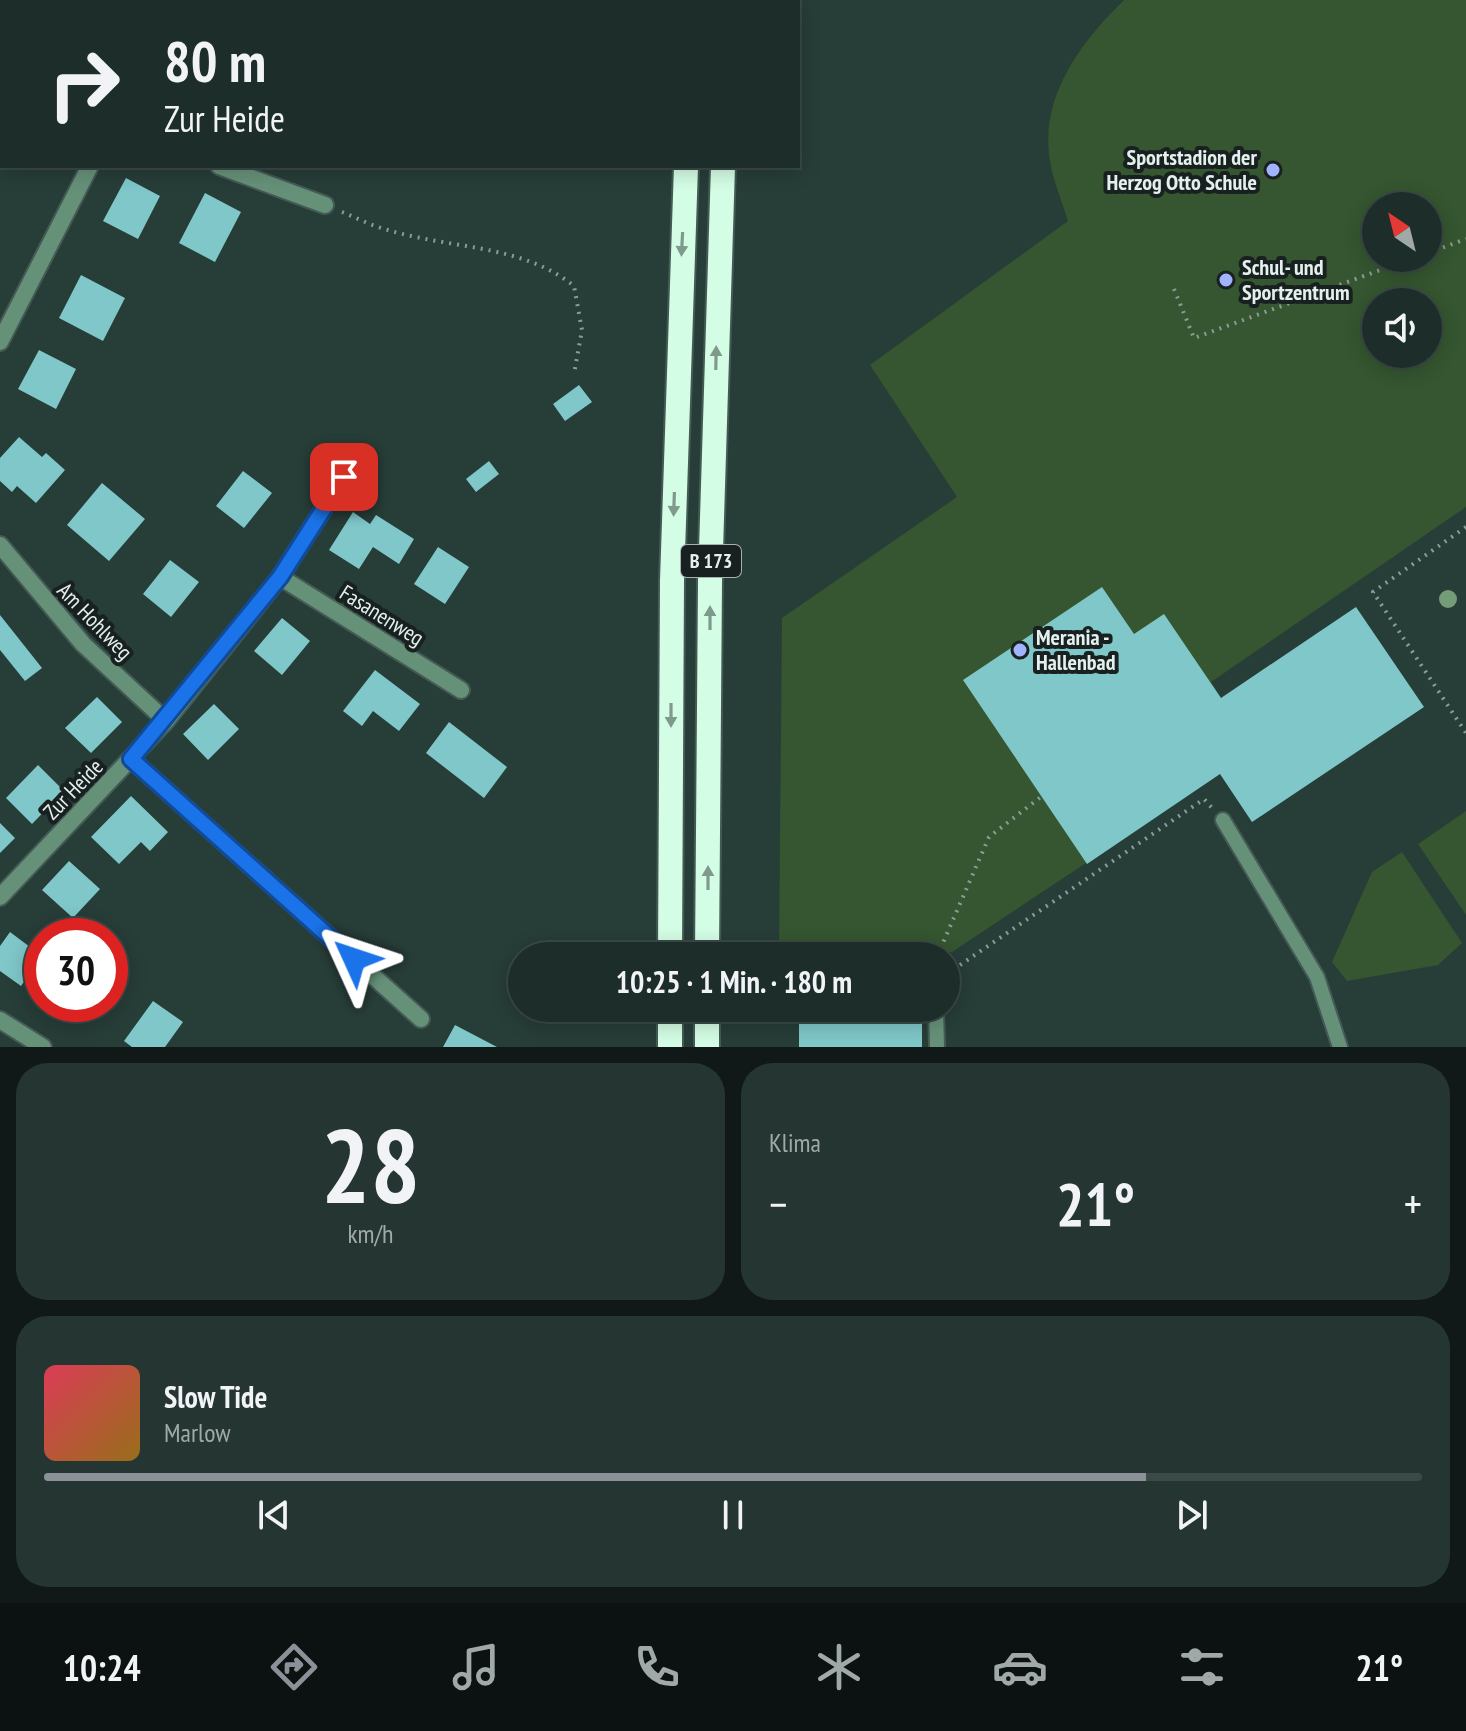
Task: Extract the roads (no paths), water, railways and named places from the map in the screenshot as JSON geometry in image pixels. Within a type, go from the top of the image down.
[{"type":"highway","name":"B 173","points":[[670,942],[672,581],[686,168]]},
{"type":"highway","name":"B 173","points":[[707,942],[710,582],[723,168]]},
{"type":"highway","points":[[670,1022],[670,1047]]},
{"type":"highway","points":[[707,1022],[707,1047]]},
{"type":"street","points":[[0,342],[89,168]]},
{"type":"street","points":[[224,168],[325,205]]},
{"type":"street","name":"Zur Heide","points":[[0,897],[166,721],[280,577],[344,477]]},
{"type":"street","name":"Am Hohlweg","points":[[0,545],[83,644],[166,721]]},
{"type":"street","name":"Fasanenweg","points":[[280,577],[461,690]]},
{"type":"street","points":[[131,759],[421,1019]]},
{"type":"street","points":[[0,1020],[43,1047]]},
{"type":"lane","points":[[1223,820],[1317,977],[1340,1047]]},
{"type":"lane","points":[[936,1022],[937,1047]]},
{"type":"place","name":"Sportstadion der Herzog Otto Schule","points":[[1273,170]]},
{"type":"place","name":"Schul- und Sportzentrum","points":[[1226,280]]},
{"type":"place","name":"Merania - Hallenbad","points":[[1020,650]]}]
